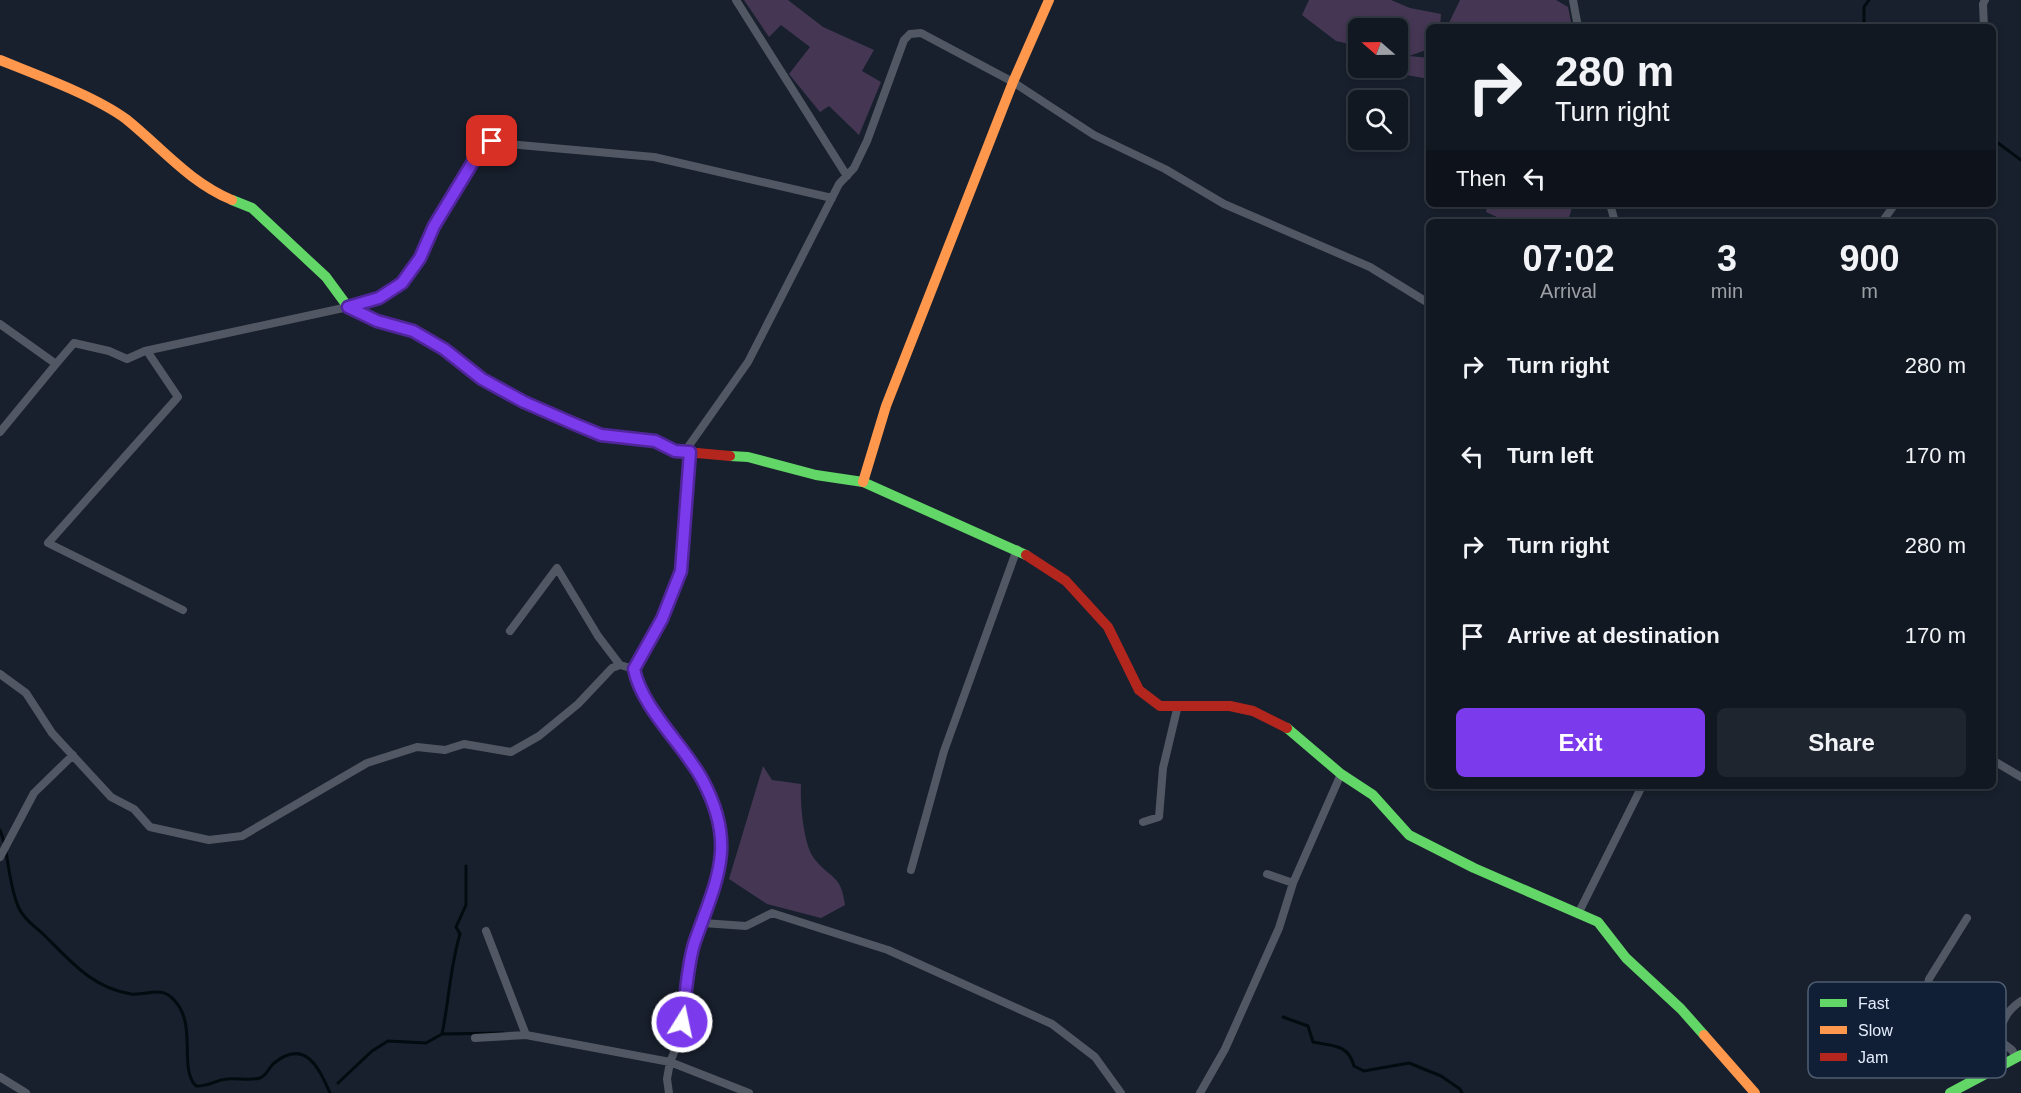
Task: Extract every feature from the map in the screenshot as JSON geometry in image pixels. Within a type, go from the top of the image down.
[{"type":"street","points":[[736,0],[847,176]]},
{"type":"street","points":[[863,482],[886,406],[1013,82],[1049,0]]},
{"type":"street","points":[[1574,0],[1578,24]]},
{"type":"street","points":[[1984,24],[1983,4],[1985,0]]},
{"type":"street","points":[[634,669],[662,619],[681,571],[690,452],[688,447],[748,362],[832,198],[854,168],[867,141],[904,40],[910,34],[921,33],[1013,82],[1094,135],[1165,169],[1224,204],[1370,267],[1426,302]]},
{"type":"street","points":[[0,60],[68,88],[124,118],[189,176],[226,197],[252,208],[326,277],[348,307],[377,321],[413,331],[444,349],[482,379],[524,402],[601,435],[655,441],[675,451],[748,457],[816,475],[863,482],[1017,549],[1066,580],[1108,627],[1139,690],[1160,706],[1230,706],[1253,711],[1286,727],[1341,774],[1372,795],[1409,835],[1474,868],[1580,912],[1598,922],[1626,958],[1681,1009],[1755,1093]]},
{"type":"street","points":[[0,432],[74,343],[109,351],[127,359],[147,351],[348,307],[379,298],[402,283],[420,258],[434,226],[485,142],[654,157],[832,198]]},
{"type":"street","points":[[0,324],[56,364]]},
{"type":"street","points":[[147,351],[178,397],[48,543],[183,610]]},
{"type":"street","points":[[911,870],[944,751],[1017,549]]},
{"type":"street","points":[[510,631],[557,568],[598,636],[620,665]]},
{"type":"street","points":[[0,675],[26,693],[52,733],[111,797],[134,809],[150,828],[209,840],[242,836],[367,763],[417,747],[445,750],[464,744],[511,752],[539,736],[578,704],[612,668],[620,665],[634,669],[660,721],[703,780],[722,830],[720,873],[694,942],[679,1041],[670,1062],[667,1079],[669,1093]]},
{"type":"street","points":[[1143,822],[1159,817],[1163,768],[1178,705]]},
{"type":"street","points":[[0,857],[34,793],[73,756]]},
{"type":"street","points":[[1996,761],[2021,777]]},
{"type":"street","points":[[1200,1093],[1225,1049],[1279,928],[1293,882],[1341,774]]},
{"type":"street","points":[[1580,912],[1641,789]]},
{"type":"street","points":[[1267,874],[1293,882]]},
{"type":"street","points":[[703,923],[746,926],[772,913],[888,950],[1052,1024],[1095,1057],[1121,1093]]},
{"type":"street","points":[[1928,982],[1966,918]]},
{"type":"street","points":[[486,932],[526,1035]]},
{"type":"street","points":[[2006,1018],[2021,1001]]},
{"type":"street","points":[[475,1038],[526,1035],[670,1062],[749,1093]]},
{"type":"street","points":[[2006,1045],[2019,1056]]},
{"type":"street","points":[[0,1077],[26,1093]]},
{"type":"street","points":[[1950,1093],[1978,1078]]},
{"type":"shaded area","points":[[744,0],[788,0],[823,27],[874,50],[862,71],[881,82],[859,135],[829,106],[820,112],[789,74],[810,47],[781,25],[769,37]]},
{"type":"shaded area","points":[[1309,0],[1391,0],[1410,8],[1441,14],[1440,24],[1426,24],[1426,50],[1409,56],[1426,58],[1426,78],[1408,75],[1408,18],[1348,18],[1348,44],[1336,41],[1302,15]]},
{"type":"shaded area","points":[[1460,0],[1556,0],[1568,7],[1571,24],[1448,24]]},
{"type":"shaded area","points":[[1487,207],[1572,207],[1569,219],[1501,219],[1486,212]]},
{"type":"shaded area","points":[[763,766],[772,780],[801,784],[803,821],[810,850],[813,857],[841,887],[845,905],[821,918],[767,904],[729,879]]},
{"type":"waterway","points":[[1864,24],[1864,7],[1869,0]]},
{"type":"waterway","points":[[1996,141],[2021,160]]},
{"type":"waterway","points":[[0,830],[5,845]]},
{"type":"waterway","points":[[6,852],[12,886],[20,910],[28,921],[71,962],[92,979],[117,991],[131,994],[159,992],[174,1000],[185,1021],[188,1068],[196,1086],[227,1079],[260,1078],[284,1056],[294,1054],[302,1055],[316,1066],[330,1093]]},
{"type":"waterway","points":[[338,1083],[372,1051],[388,1041],[426,1043],[442,1034],[460,934],[456,927],[466,905],[466,866]]},
{"type":"waterway","points":[[1283,1017],[1308,1026],[1313,1042],[1339,1047],[1348,1054],[1354,1066],[1364,1071],[1409,1063],[1441,1076],[1460,1089],[1462,1093]]},
{"type":"waterway","points":[[442,1034],[503,1033]]},
{"type":"traffic: fast","points":[[232,200],[252,208],[326,277],[348,307],[377,321],[413,331],[444,349],[466,367]]},
{"type":"traffic: fast","points":[[730,456],[748,457],[816,475],[863,482],[1026,555]]},
{"type":"traffic: fast","points":[[1287,728],[1341,774],[1373,795],[1409,835],[1474,868],[1598,922],[1626,958],[1681,1009],[1704,1035]]},
{"type":"traffic: fast","points":[[2006,1063],[2021,1055]]},
{"type":"traffic: fast","points":[[1950,1093],[1978,1078]]},
{"type":"traffic: slow","points":[[863,482],[886,406],[1013,82],[1049,0]]},
{"type":"traffic: slow","points":[[0,60],[65,86],[113,110],[202,184],[232,200]]},
{"type":"traffic: slow","points":[[1704,1035],[1755,1093]]},
{"type":"traffic: jam","points":[[466,367],[524,403],[601,435],[655,441],[675,451],[730,456]]},
{"type":"traffic: jam","points":[[1026,555],[1066,581],[1108,627],[1139,690],[1160,706],[1230,706],[1253,711],[1287,728]]},
{"type":"route","points":[[492,141],[485,142],[434,226],[420,258],[402,283],[379,298],[348,307],[377,321],[413,331],[444,349],[482,379],[524,402],[572,423],[601,435],[655,441],[675,451],[690,452],[681,571],[662,619],[635,663],[634,669],[660,721],[703,780],[722,830],[720,873],[694,942],[682,1022]]}]
